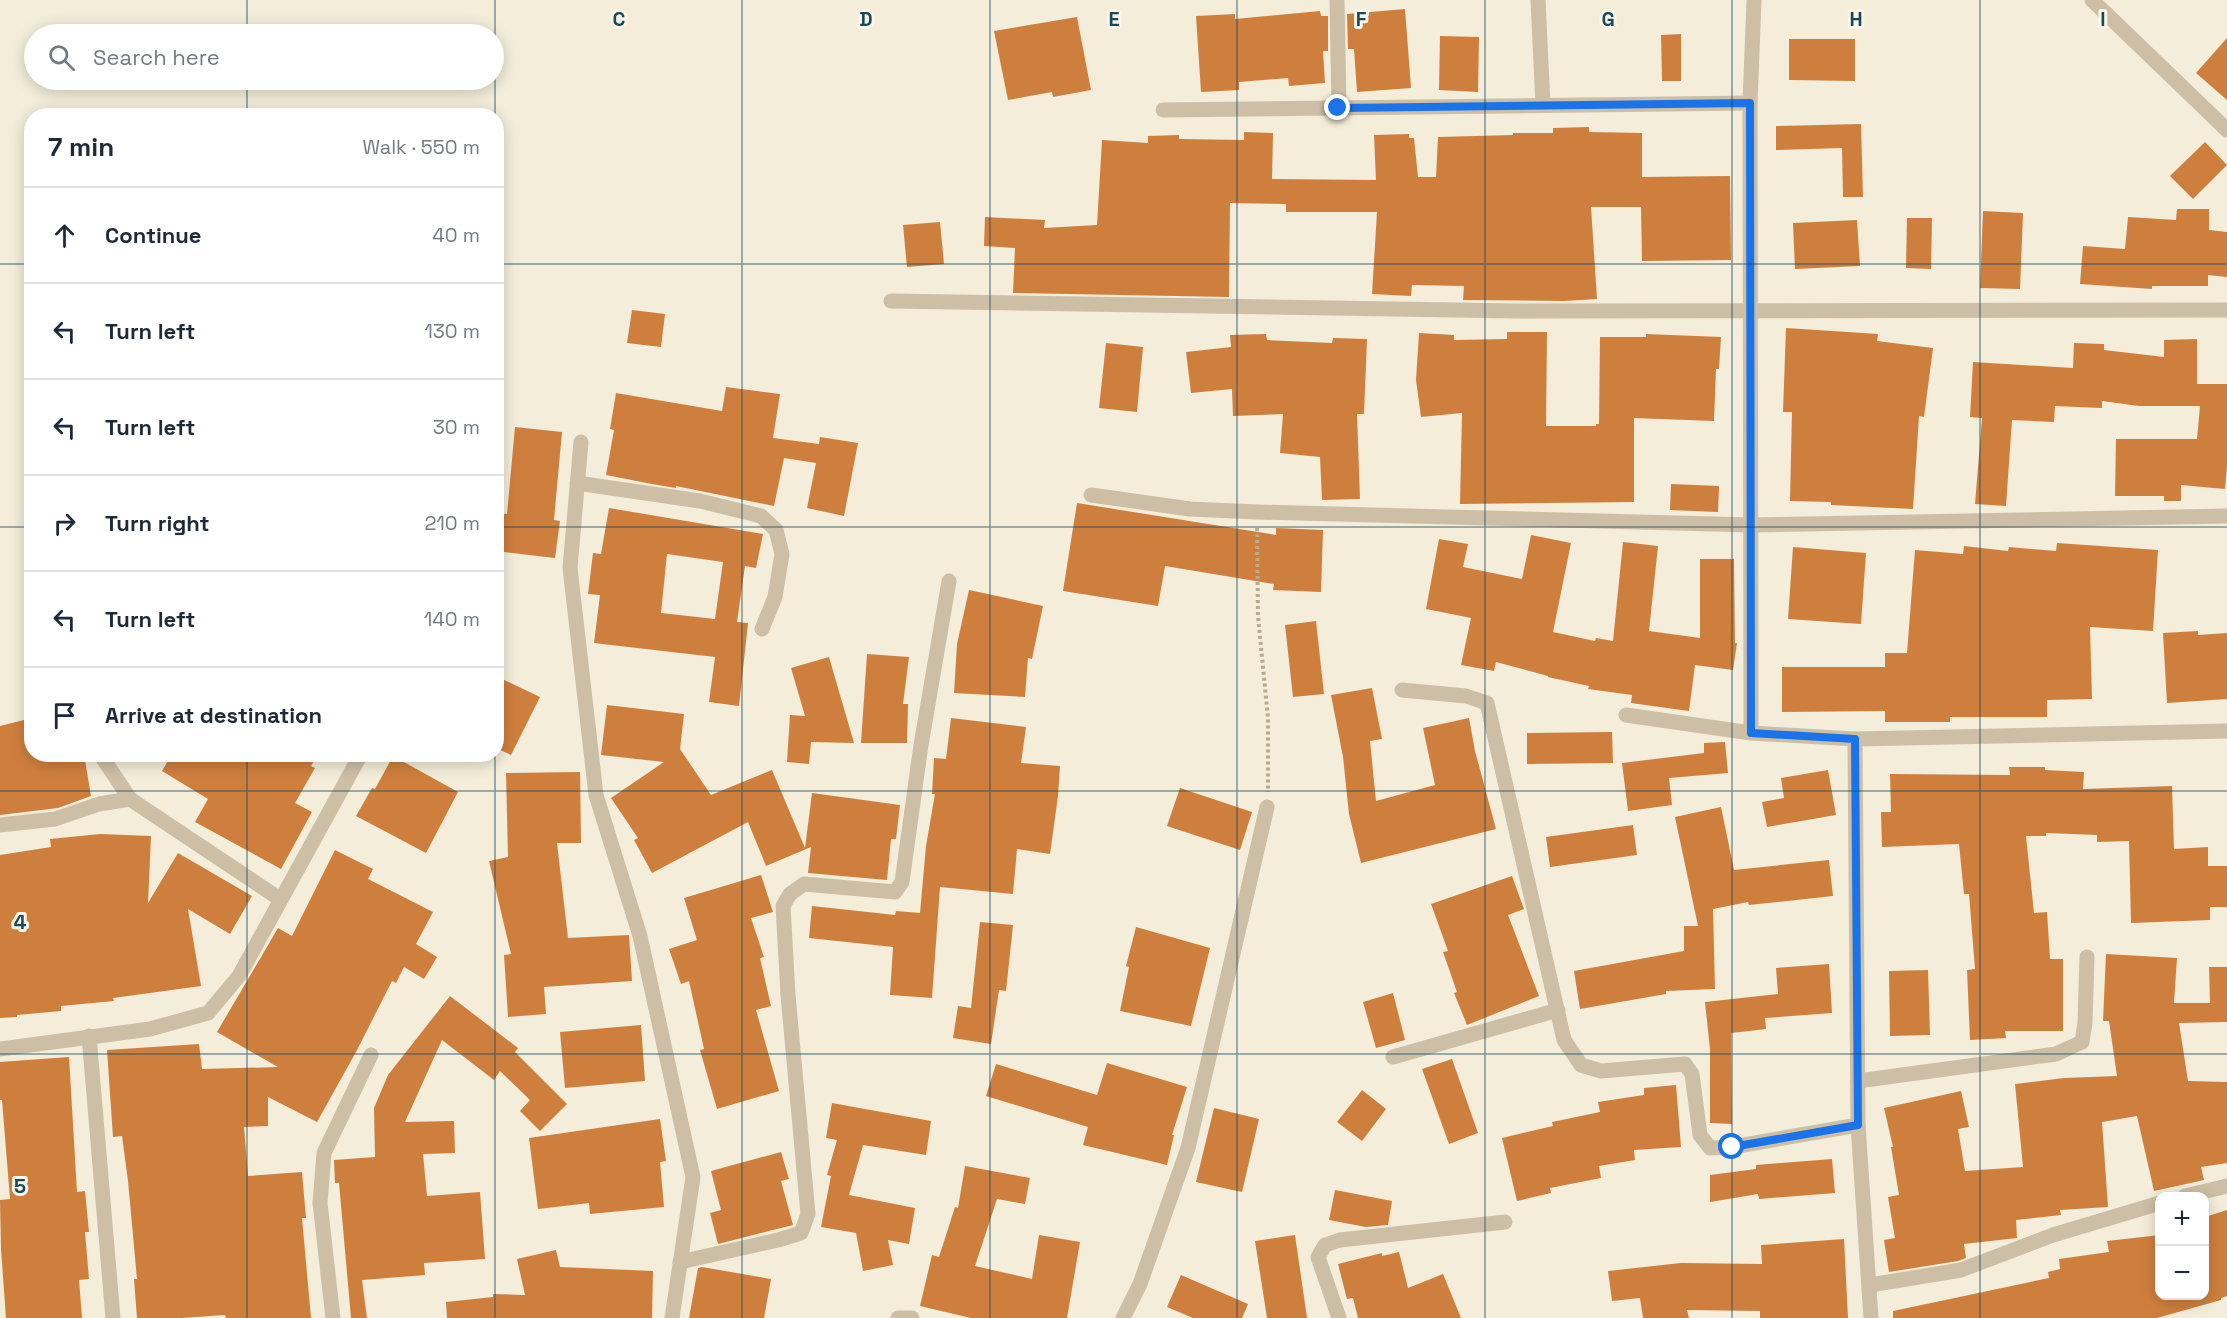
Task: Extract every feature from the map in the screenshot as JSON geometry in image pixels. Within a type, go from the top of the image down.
[{"type":"street","points":[[1337,0],[1338,108]]},
{"type":"street","points":[[1538,0],[1543,105]]},
{"type":"street","points":[[1751,733],[1750,103],[1754,0]]},
{"type":"street","points":[[2092,0],[2227,130]]},
{"type":"street","points":[[1163,110],[1750,103]]},
{"type":"street","points":[[891,301],[1516,311],[2227,310]]},
{"type":"street","points":[[580,442],[570,568],[596,795],[640,936],[693,1177],[672,1318]]},
{"type":"street","points":[[577,483],[700,501],[761,516],[776,530],[782,554],[775,597],[762,630]]},
{"type":"street","points":[[1091,495],[1190,508],[1257,512],[1752,525],[2227,516]]},
{"type":"street","points":[[680,1262],[801,1233],[808,1214],[788,995],[783,906],[790,894],[804,884],[895,891],[902,882],[921,745],[949,581]]},
{"type":"street","points":[[1402,690],[1466,696],[1487,703],[1564,1040],[1581,1065],[1601,1071],[1684,1064],[1692,1074],[1700,1136],[1710,1148],[1732,1147],[1858,1125]]},
{"type":"street","points":[[1626,715],[1751,733],[1855,739],[2227,731]]},
{"type":"street","points":[[1855,739],[1858,1125],[1871,1318]]},
{"type":"street","points":[[105,762],[130,799],[280,899]]},
{"type":"street","points":[[0,1049],[150,1029],[208,1013],[239,976],[357,762]]},
{"type":"street","points":[[0,825],[55,819],[99,804],[130,799]]},
{"type":"street","points":[[1123,1318],[1140,1284],[1188,1148],[1267,807]]},
{"type":"street","points":[[1858,1081],[2056,1054],[2082,1042],[2085,1023],[2087,957]]},
{"type":"street","points":[[1393,1057],[1558,1010]]},
{"type":"street","points":[[89,1036],[113,1318]]},
{"type":"street","points":[[333,1318],[320,1203],[324,1153],[371,1055]]},
{"type":"street","points":[[2204,1192],[2227,1186]]},
{"type":"street","points":[[1870,1285],[1961,1270],[2053,1235],[2155,1204]]},
{"type":"street","points":[[1339,1318],[1318,1257],[1325,1245],[1340,1240],[1505,1222]]},
{"type":"street","points":[[898,1318],[912,1318]]},
{"type":"path","points":[[1257,512],[1258,616],[1268,718],[1267,807]]},
{"type":"building","points":[[1405,9],[1411,88],[1357,92],[1354,49],[1348,49],[1347,14]]},
{"type":"building","points":[[1320,11],[1321,16],[1328,16],[1328,51],[1323,51],[1325,83],[1289,86],[1288,78],[1239,82],[1239,90],[1201,92],[1196,16],[1235,14],[1235,19]]},
{"type":"building","points":[[1077,17],[1091,90],[1053,97],[1052,92],[1008,100],[994,31]]},
{"type":"building","points":[[1681,34],[1681,81],[1662,81],[1661,35]]},
{"type":"building","points":[[1440,36],[1479,37],[1478,92],[1439,90]]},
{"type":"building","points":[[2227,38],[2227,100],[2196,73]]},
{"type":"building","points":[[1789,39],[1855,39],[1855,81],[1789,80]]},
{"type":"building","points":[[1861,124],[1863,197],[1843,197],[1842,148],[1776,150],[1776,126]]},
{"type":"building","points":[[1589,127],[1589,132],[1642,133],[1642,177],[1730,176],[1731,260],[1642,261],[1641,207],[1591,207],[1597,299],[1564,301],[1463,300],[1464,286],[1412,285],[1411,296],[1372,294],[1377,212],[1286,212],[1286,204],[1230,203],[1229,297],[1013,293],[1015,248],[984,246],[985,217],[1045,220],[1044,228],[1097,225],[1102,140],[1148,143],[1148,136],[1179,135],[1179,139],[1244,140],[1244,132],[1273,133],[1272,179],[1376,180],[1374,135],[1409,134],[1409,138],[1414,138],[1418,177],[1436,177],[1438,137],[1553,133],[1553,128]]},
{"type":"building","points":[[2205,142],[2227,165],[2193,199],[2170,176]]},
{"type":"building","points":[[2177,209],[2209,209],[2209,230],[2227,232],[2227,277],[2208,275],[2208,286],[2152,286],[2152,289],[2080,284],[2083,246],[2125,249],[2128,217],[2176,220]]},
{"type":"building","points":[[1983,211],[2023,213],[2020,289],[1980,288]]},
{"type":"building","points":[[1907,218],[1932,218],[1931,269],[1906,268]]},
{"type":"building","points":[[1857,220],[1860,266],[1795,269],[1793,223]]},
{"type":"building","points":[[940,222],[944,264],[907,267],[903,225]]},
{"type":"building","points":[[632,310],[665,314],[661,347],[627,343]]},
{"type":"building","points":[[1786,328],[1878,334],[1877,341],[1933,348],[1924,417],[1919,416],[1913,509],[1790,501],[1792,412],[1783,412]]},
{"type":"building","points":[[1507,332],[1547,332],[1546,426],[1596,426],[1599,424],[1600,337],[1646,337],[1646,334],[1721,337],[1719,369],[1716,369],[1714,421],[1634,418],[1634,502],[1460,504],[1462,413],[1421,417],[1416,380],[1419,333],[1454,335],[1454,340],[1507,339]]},
{"type":"building","points":[[1266,334],[1267,340],[1332,343],[1333,338],[1367,339],[1364,414],[1357,414],[1360,499],[1322,500],[1320,457],[1280,453],[1283,414],[1233,416],[1232,389],[1191,393],[1186,352],[1231,347],[1230,335]]},
{"type":"building","points":[[2197,339],[2197,384],[2227,384],[2225,489],[2181,485],[2181,501],[2164,501],[2164,496],[2115,496],[2116,439],[2197,439],[2200,406],[2139,406],[2102,401],[2102,408],[2055,406],[2054,422],[2012,420],[2006,506],[1975,504],[1982,418],[1970,417],[1973,362],[2073,368],[2074,343],[2104,344],[2104,350],[2164,357],[2164,340]]},
{"type":"building","points":[[1106,343],[1143,347],[1137,412],[1099,408]]},
{"type":"building","points":[[726,387],[780,394],[773,438],[819,444],[820,437],[858,443],[844,516],[807,508],[816,463],[784,458],[774,506],[676,486],[676,488],[606,475],[614,430],[610,429],[616,393],[722,411]]},
{"type":"building","points":[[515,427],[562,432],[554,520],[560,521],[555,558],[504,552],[504,514],[507,514]]},
{"type":"building","points":[[1671,484],[1719,486],[1718,512],[1670,510]]},
{"type":"building","points":[[1077,503],[1276,535],[1276,528],[1323,530],[1321,592],[1273,590],[1274,584],[1165,566],[1158,606],[1063,591]]},
{"type":"building","points":[[609,508],[763,534],[756,568],[745,566],[737,622],[748,623],[739,706],[709,702],[715,657],[594,643],[600,595],[588,594],[593,553],[601,554]],"holes":[[[667,554],[723,562],[715,619],[661,613]]]},
{"type":"building","points":[[1531,535],[1571,543],[1553,632],[1595,641],[1596,638],[1613,641],[1623,542],[1658,546],[1649,631],[1700,638],[1700,559],[1734,559],[1735,643],[1737,643],[1733,670],[1695,665],[1689,711],[1631,703],[1632,695],[1588,689],[1589,686],[1496,662],[1494,671],[1461,665],[1471,618],[1426,609],[1439,539],[1468,544],[1463,567],[1522,579]]},
{"type":"building","points":[[2057,543],[2158,550],[2153,631],[2090,627],[2092,699],[2047,700],[2047,717],[1950,717],[1950,722],[1885,722],[1885,711],[1782,712],[1782,667],[1885,667],[1885,653],[1907,653],[1915,550],[1963,554],[1964,546],[2008,551],[2009,547],[2056,551]]},
{"type":"building","points":[[1793,547],[1866,553],[1861,624],[1788,619]]},
{"type":"building","points":[[969,590],[1043,606],[1032,659],[1028,658],[1025,697],[954,693],[957,644]]},
{"type":"building","points":[[1316,621],[1324,694],[1293,697],[1285,625]]},
{"type":"building","points":[[2198,631],[2198,635],[2227,633],[2227,699],[2167,703],[2163,633]]},
{"type":"building","points":[[867,654],[909,657],[903,704],[908,704],[907,743],[861,743]]},
{"type":"building","points":[[829,657],[854,743],[811,742],[809,764],[787,762],[790,715],[805,716],[791,668]]},
{"type":"building","points":[[504,680],[540,697],[511,755],[504,752]]},
{"type":"building","points":[[1372,688],[1382,739],[1370,741],[1376,801],[1435,785],[1423,728],[1469,718],[1475,751],[1496,829],[1361,863],[1349,814],[1343,757],[1331,695]]},
{"type":"building","points":[[607,705],[684,714],[680,749],[711,795],[772,770],[805,848],[812,793],[900,805],[896,839],[891,839],[887,880],[808,873],[811,847],[766,866],[748,822],[652,873],[634,840],[638,838],[611,798],[664,762],[601,755]]},
{"type":"building","points":[[951,718],[1026,727],[1021,763],[1060,766],[1050,854],[1017,849],[1013,894],[940,887],[932,998],[890,995],[893,947],[809,938],[812,906],[895,915],[896,911],[920,913],[926,846],[935,794],[932,794],[934,758],[946,759]]},
{"type":"building","points":[[24,720],[24,762],[85,762],[91,796],[58,808],[0,815],[0,726]]},
{"type":"building","points":[[1612,732],[1613,763],[1527,764],[1527,733]]},
{"type":"building","points":[[1725,742],[1728,773],[1669,778],[1672,805],[1628,811],[1622,763],[1704,753],[1704,743]]},
{"type":"building","points":[[167,762],[313,762],[311,766],[315,768],[295,803],[312,812],[281,869],[195,822],[208,799],[162,771]]},
{"type":"building","points":[[390,762],[404,762],[458,792],[426,853],[356,816],[372,788],[375,789]]},
{"type":"building","points":[[2009,767],[2045,767],[2045,770],[2084,772],[2083,789],[2172,786],[2174,849],[2208,847],[2208,866],[2227,866],[2227,907],[2210,907],[2210,920],[2131,923],[2129,841],[2097,842],[2097,835],[2046,833],[2046,836],[2026,836],[2034,913],[2047,912],[2050,959],[2063,959],[2063,1031],[2005,1031],[2006,1038],[1970,1040],[1967,970],[1975,969],[1969,894],[1964,894],[1959,844],[1882,847],[1881,812],[1891,812],[1890,774],[2010,775]]},
{"type":"building","points":[[1828,770],[1836,815],[1767,827],[1762,802],[1784,798],[1781,778]]},
{"type":"building","points":[[580,772],[581,843],[557,843],[568,938],[629,935],[632,981],[544,987],[546,1014],[508,1017],[504,955],[511,954],[489,861],[508,857],[506,773]]},
{"type":"building","points":[[1180,788],[1252,812],[1240,850],[1167,826]]},
{"type":"building","points":[[1721,807],[1734,870],[1829,860],[1833,896],[1749,905],[1748,902],[1713,909],[1715,989],[1666,991],[1666,994],[1580,1009],[1574,971],[1684,951],[1684,926],[1698,926],[1675,817]]},
{"type":"building","points":[[1633,825],[1637,855],[1550,867],[1546,837]]},
{"type":"building","points":[[100,834],[151,836],[148,903],[178,853],[252,896],[230,934],[188,909],[201,986],[113,998],[114,1001],[61,1006],[61,1011],[0,1018],[0,855],[51,847],[50,839]]},
{"type":"building","points":[[335,850],[373,869],[368,879],[433,912],[416,944],[437,957],[424,979],[404,967],[396,983],[392,981],[317,1122],[268,1097],[268,1126],[244,1127],[248,1176],[302,1172],[306,1218],[302,1218],[311,1318],[226,1318],[225,1315],[137,1318],[134,1279],[137,1279],[128,1181],[122,1136],[113,1137],[107,1050],[199,1044],[202,1069],[278,1067],[217,1032],[278,928],[292,936]]},
{"type":"building","points":[[761,875],[773,912],[751,918],[764,957],[760,958],[771,1006],[756,1010],[779,1091],[717,1109],[700,1050],[704,1049],[689,981],[681,984],[669,949],[697,940],[684,898]]},
{"type":"building","points":[[1512,876],[1524,909],[1508,915],[1539,996],[1467,1025],[1454,993],[1457,992],[1443,952],[1448,951],[1431,904]]},
{"type":"building","points":[[980,922],[1013,925],[1006,991],[999,990],[991,1044],[953,1038],[958,1006],[971,1008]]},
{"type":"building","points":[[1136,927],[1210,948],[1191,1026],[1120,1011],[1129,967],[1126,966]]},
{"type":"building","points":[[2106,954],[2177,958],[2174,1003],[2210,1003],[2209,967],[2227,967],[2227,1022],[2179,1023],[2188,1081],[2227,1082],[2227,1163],[2201,1167],[2204,1180],[2154,1191],[2137,1116],[2102,1122],[2108,1207],[2060,1210],[2061,1215],[2016,1220],[2017,1238],[1964,1244],[1966,1258],[1958,1261],[1889,1272],[1884,1240],[1895,1238],[1888,1197],[1899,1195],[1891,1147],[1893,1147],[1884,1108],[1961,1091],[1969,1127],[1958,1129],[1965,1171],[2023,1167],[2015,1084],[2064,1078],[2117,1076],[2109,1021],[2103,1021]]},
{"type":"building","points":[[1829,964],[1832,1013],[1765,1018],[1766,1029],[1731,1033],[1732,1124],[1710,1123],[1710,1049],[1705,1002],[1778,994],[1776,968]]},
{"type":"building","points":[[1928,970],[1930,1035],[1890,1036],[1889,971]]},
{"type":"building","points":[[1393,993],[1405,1040],[1376,1048],[1363,1002]]},
{"type":"building","points":[[450,996],[518,1048],[515,1052],[567,1104],[540,1131],[520,1111],[530,1100],[500,1071],[494,1080],[442,1040],[405,1122],[454,1121],[455,1153],[423,1154],[427,1196],[480,1192],[485,1259],[424,1263],[425,1275],[362,1280],[367,1318],[351,1318],[339,1183],[335,1183],[334,1160],[375,1157],[374,1108],[388,1075]]},
{"type":"building","points":[[641,1025],[645,1081],[565,1088],[560,1032]]},
{"type":"building","points":[[69,1057],[77,1192],[85,1191],[89,1232],[85,1232],[89,1279],[79,1280],[82,1318],[6,1318],[0,1200],[10,1199],[2,1100],[0,1100],[0,1062]]},
{"type":"building","points":[[1452,1059],[1478,1133],[1449,1144],[1422,1069]]},
{"type":"building","points":[[1107,1063],[1187,1087],[1172,1135],[1174,1135],[1167,1165],[1083,1145],[1088,1127],[986,1096],[996,1064],[1097,1095]]},
{"type":"building","points":[[1676,1085],[1681,1147],[1634,1150],[1635,1160],[1599,1166],[1601,1178],[1550,1188],[1551,1193],[1517,1201],[1502,1138],[1553,1126],[1552,1122],[1600,1112],[1598,1102],[1644,1095],[1644,1088]]},
{"type":"building","points":[[1362,1090],[1386,1109],[1362,1141],[1337,1122]]},
{"type":"building","points":[[832,1103],[931,1121],[926,1155],[863,1145],[849,1195],[915,1208],[909,1244],[888,1240],[893,1265],[863,1271],[856,1233],[821,1227],[831,1176],[827,1175],[837,1140],[826,1138]]},
{"type":"building","points":[[1214,1108],[1259,1119],[1242,1192],[1196,1182]]},
{"type":"building","points":[[660,1119],[666,1161],[660,1162],[664,1207],[590,1214],[589,1203],[538,1209],[529,1138]]},
{"type":"building","points":[[781,1152],[789,1179],[781,1181],[793,1225],[718,1244],[710,1213],[721,1210],[711,1171]]},
{"type":"building","points":[[1832,1159],[1835,1193],[1759,1199],[1758,1194],[1710,1202],[1710,1175],[1756,1169],[1756,1165]]},
{"type":"building","points":[[965,1166],[1030,1178],[1025,1204],[997,1199],[975,1266],[1032,1279],[1039,1235],[1080,1242],[1067,1318],[971,1318],[920,1306],[932,1255],[939,1257],[955,1207],[958,1208]]},
{"type":"building","points":[[1335,1190],[1392,1201],[1388,1225],[1366,1227],[1329,1220]]},
{"type":"building","points":[[2227,1210],[2227,1296],[2221,1300],[2157,1318],[1893,1318],[1893,1311],[2049,1278],[2048,1272],[2060,1269],[2059,1259],[2109,1252],[2107,1241],[2155,1236],[2155,1300],[2209,1300],[2209,1216]]},
{"type":"building","points":[[1295,1235],[1307,1318],[1267,1318],[1255,1241]]},
{"type":"building","points":[[1844,1239],[1848,1318],[1760,1318],[1760,1311],[1687,1310],[1689,1318],[1643,1318],[1640,1298],[1612,1301],[1608,1271],[1681,1263],[1762,1264],[1761,1245]]},
{"type":"building","points":[[556,1250],[560,1267],[653,1271],[652,1318],[447,1318],[446,1302],[493,1297],[493,1294],[525,1295],[517,1259]]},
{"type":"building","points":[[1399,1252],[1408,1288],[1443,1274],[1461,1318],[1358,1318],[1353,1298],[1347,1299],[1338,1264],[1382,1253],[1382,1256]]},
{"type":"building","points":[[698,1268],[771,1279],[764,1318],[689,1318]]},
{"type":"building","points":[[1181,1275],[1248,1304],[1242,1318],[1193,1318],[1167,1307]]},
{"type":"route","points":[[1338,108],[1750,103],[1751,733],[1855,739],[1858,1125],[1732,1147]]}]
